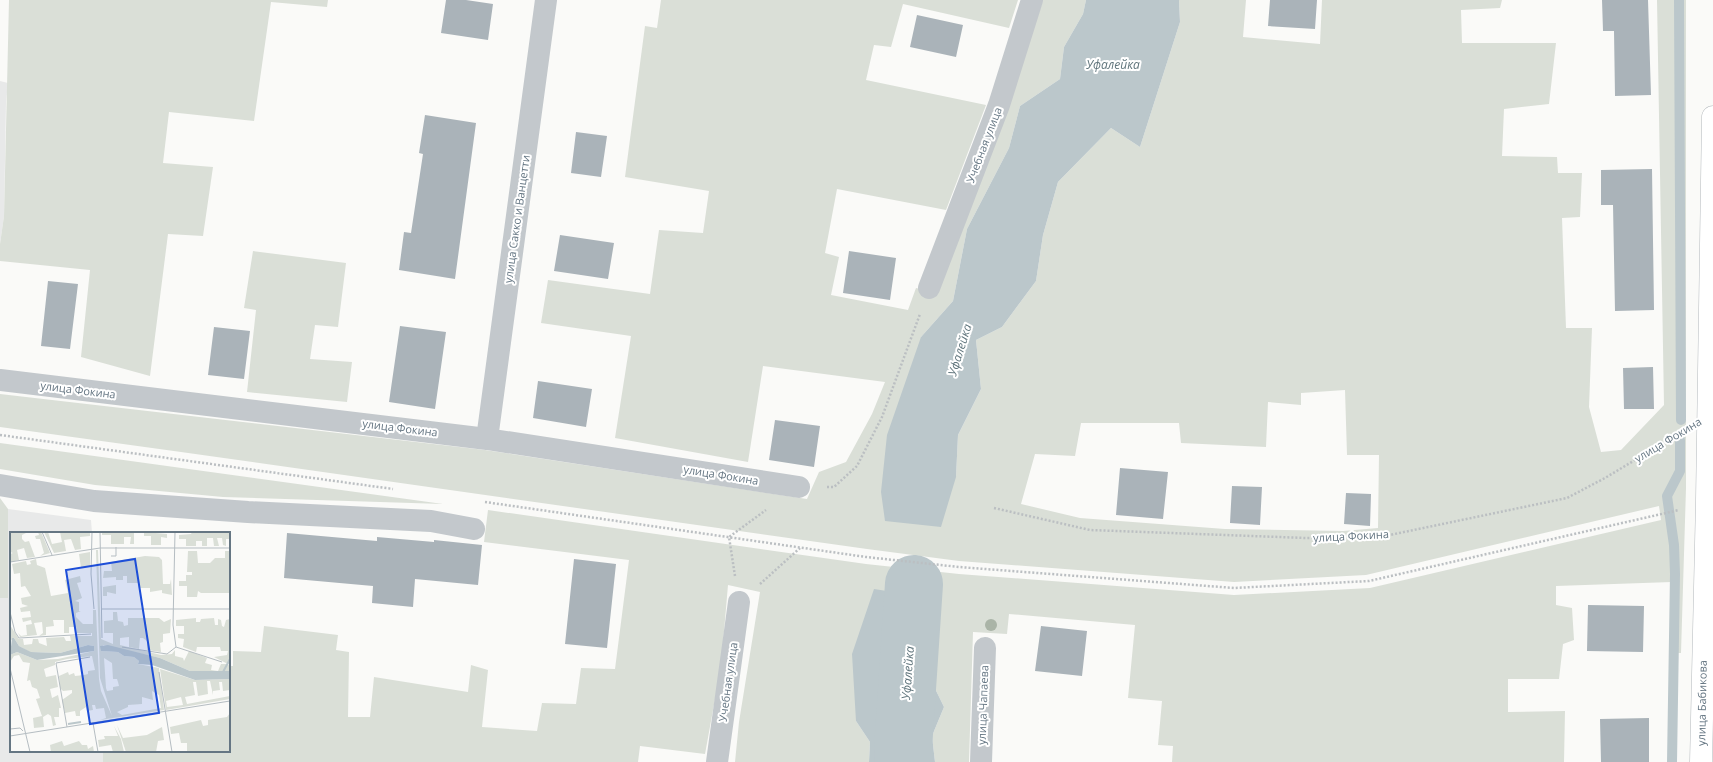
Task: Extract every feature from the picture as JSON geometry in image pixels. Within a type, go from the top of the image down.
[{"type":"main road","name":"улица Бабикова","points":[[1701,762],[1707,729],[1713,117]]},
{"type":"street","name":"улица Сакко и Ванцетти","points":[[487,439],[546,0]]},
{"type":"street","name":"Учебная улица","points":[[929,288],[999,105],[1032,0]]},
{"type":"street","name":"улица Фокина","points":[[0,380],[487,439],[799,487]]},
{"type":"street","points":[[0,485],[94,501],[248,512],[431,521],[474,529]]},
{"type":"street","name":"Учебная улица","points":[[717,762],[739,602]]},
{"type":"street","name":"улица Чапаева","points":[[981,762],[985,648]]},
{"type":"path","name":"улица Фокина","points":[[994,508],[1090,530],[1306,538],[1385,536],[1567,498],[1604,478],[1709,415]]},
{"type":"path","points":[[0,435],[400,490]]},
{"type":"path","points":[[478,501],[890,560],[959,567],[1234,588],[1369,582],[1684,509]]},
{"type":"shaded area","points":[[9,0],[328,0],[327,7],[271,2],[254,121],[169,112],[163,163],[213,167],[203,236],[168,234],[150,376],[81,357],[90,270],[0,261],[0,244],[4,216]]},
{"type":"shaded area","points":[[661,0],[1018,0],[1009,28],[903,4],[891,47],[874,45],[866,80],[986,105],[946,210],[837,189],[825,253],[839,257],[831,295],[908,310],[916,288],[937,293],[1006,111],[1043,0],[1086,0],[1083,14],[1064,47],[1060,79],[1020,106],[1009,148],[967,229],[953,301],[921,337],[956,477],[958,435],[981,389],[976,340],[1002,327],[1036,281],[1043,235],[1058,182],[1111,128],[1140,147],[1180,22],[1179,0],[1246,0],[1243,37],[1320,44],[1322,0],[1502,0],[1500,8],[1461,10],[1462,43],[1556,43],[1549,104],[1504,109],[1502,156],[1557,157],[1558,173],[1582,173],[1580,217],[1562,218],[1566,328],[1592,328],[1589,407],[1601,452],[1621,450],[1664,405],[1657,0],[1686,0],[1686,488],[1681,653],[1671,653],[1672,582],[1556,586],[1556,605],[1572,608],[1574,640],[1563,644],[1559,679],[1508,679],[1508,712],[1565,711],[1564,762],[1172,762],[1173,746],[1158,745],[1162,701],[1128,698],[1135,625],[1009,614],[1007,634],[973,632],[969,762],[935,762],[932,736],[944,707],[926,670],[931,598],[856,721],[870,742],[869,762],[735,762],[739,722],[760,592],[728,585],[721,666],[705,754],[640,746],[638,762],[103,762],[103,752],[230,752],[230,666],[233,666],[233,651],[261,652],[264,626],[338,635],[336,650],[349,652],[348,717],[370,717],[374,677],[468,692],[471,665],[488,670],[482,727],[537,731],[542,703],[576,704],[581,668],[615,669],[629,560],[484,542],[488,510],[866,564],[959,574],[1234,595],[1370,588],[1661,520],[1659,506],[1366,575],[1234,582],[959,561],[0,427],[0,394],[485,450],[807,499],[819,472],[846,462],[872,414],[885,382],[763,366],[748,462],[615,438],[631,336],[541,323],[548,280],[650,294],[659,230],[703,233],[709,191],[625,177],[645,26],[657,28]],"holes":[[[1345,390],[1347,455],[1379,455],[1378,528],[1343,531],[1225,529],[1080,518],[1021,504],[1035,454],[1075,456],[1081,423],[1179,423],[1181,443],[1266,447],[1268,402],[1301,405],[1301,393]]]},
{"type":"shaded area","points":[[0,81],[8,83],[6,102],[4,216],[0,244]]},
{"type":"shaded area","points":[[253,251],[346,263],[338,327],[315,325],[310,359],[352,362],[347,402],[247,392],[256,310],[244,308]]},
{"type":"shaded area","points":[[0,443],[443,504],[223,497],[95,485],[0,469]]},
{"type":"shaded area","points":[[0,498],[8,509],[8,598],[0,598]]},
{"type":"shaded area","points":[[8,509],[91,520],[92,532],[10,532],[10,752],[103,752],[103,762],[0,762],[0,598],[8,597]]},
{"type":"water","name":"Уфалейка","points":[[1086,0],[1179,0],[1180,22],[1140,147],[1111,128],[1058,182],[1043,235],[1036,281],[1002,327],[976,340],[981,389],[958,435],[956,477],[941,527],[885,521],[881,492],[887,435],[921,337],[953,301],[967,229],[1009,148],[1020,106],[1060,79],[1064,47],[1083,14]]},
{"type":"water","name":"Уфалейка","points":[[874,589],[931,598],[926,670],[944,707],[932,736],[935,762],[869,762],[870,742],[856,721],[852,654]]},
{"type":"building","points":[[446,0],[466,0],[493,4],[488,40],[441,33]]},
{"type":"building","points":[[1270,0],[1317,0],[1315,29],[1268,26]]},
{"type":"building","points":[[1602,0],[1648,0],[1651,95],[1615,96],[1614,31],[1603,31]]},
{"type":"building","points":[[917,15],[963,25],[956,57],[910,47]]},
{"type":"building","points":[[425,115],[476,123],[455,279],[399,270],[404,232],[411,233],[423,154],[419,153]]},
{"type":"building","points":[[576,132],[607,136],[601,177],[571,173]]},
{"type":"building","points":[[1652,169],[1654,310],[1615,311],[1613,205],[1601,205],[1601,170]]},
{"type":"building","points":[[560,235],[614,243],[608,279],[554,271]]},
{"type":"building","points":[[849,251],[896,258],[890,300],[843,293]]},
{"type":"building","points":[[48,281],[78,284],[70,349],[41,346]]},
{"type":"building","points":[[400,326],[446,332],[435,409],[389,402]]},
{"type":"building","points":[[214,327],[250,331],[244,379],[208,375]]},
{"type":"building","points":[[1653,367],[1654,409],[1624,409],[1623,368]]},
{"type":"building","points":[[538,381],[592,389],[586,427],[533,418]]},
{"type":"building","points":[[775,420],[820,426],[814,467],[769,460]]},
{"type":"building","points":[[1120,468],[1168,472],[1163,519],[1116,515]]},
{"type":"building","points":[[1232,486],[1262,487],[1260,525],[1230,523]]},
{"type":"building","points":[[1346,493],[1371,494],[1370,526],[1344,524]]},
{"type":"building","points":[[287,533],[377,541],[377,537],[434,542],[434,540],[482,545],[478,585],[415,579],[413,607],[372,603],[373,586],[284,578]]},
{"type":"building","points":[[574,559],[616,564],[607,648],[565,644]]},
{"type":"building","points":[[1588,605],[1644,606],[1643,652],[1587,651]]},
{"type":"building","points":[[1041,626],[1087,631],[1082,676],[1035,671]]},
{"type":"building","points":[[1649,718],[1649,762],[1601,762],[1600,719]]},
{"type":"waterway","points":[[1679,0],[1681,420]]},
{"type":"waterway","points":[[1672,762],[1675,574],[1674,545],[1667,496],[1680,471],[1680,440]]},
{"type":"waterway","name":"Уфалейка","points":[[904,762],[903,748],[914,584]]}]
